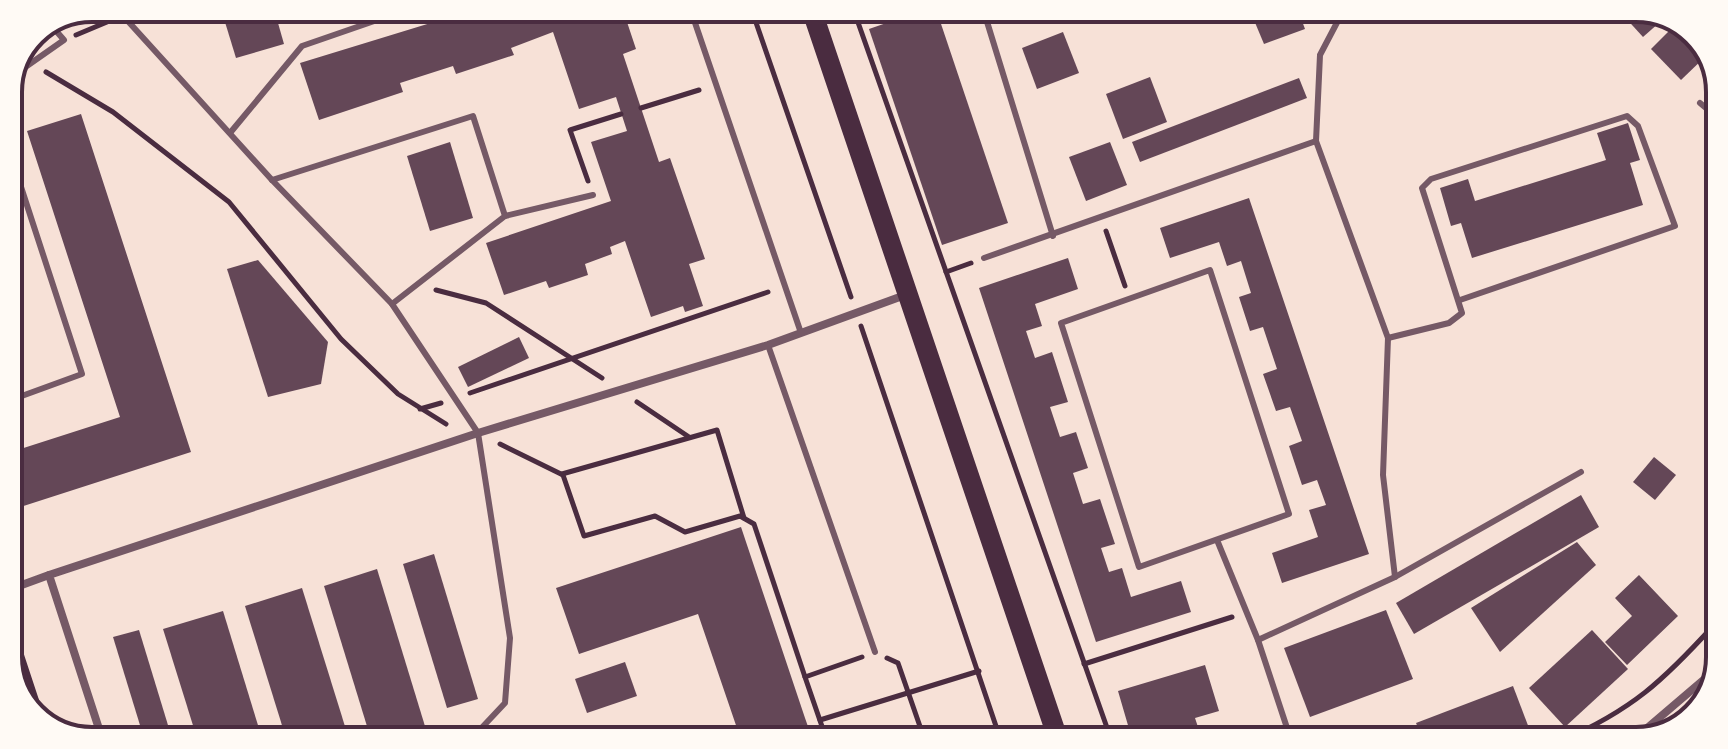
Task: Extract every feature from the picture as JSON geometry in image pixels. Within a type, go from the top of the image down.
[{"type":"main road","points":[[816,22],[1054,727]]},
{"type":"street","points":[[22,585],[478,433],[768,345],[909,294]]},
{"type":"street","points":[[49,575],[98,727]]},
{"type":"street","points":[[1650,725],[1701,682]]},
{"type":"lane","points":[[128,22],[272,180],[392,304],[478,433],[510,638],[505,703],[482,727]]},
{"type":"lane","points":[[230,133],[302,46],[371,22]]},
{"type":"lane","points":[[695,22],[801,333]]},
{"type":"lane","points":[[987,22],[1053,236]]},
{"type":"lane","points":[[1337,22],[1320,55],[1316,141],[1388,338],[1383,475],[1395,577]]},
{"type":"lane","points":[[27,66],[64,40],[57,32]]},
{"type":"lane","points":[[1700,103],[1706,108]]},
{"type":"lane","points":[[272,180],[473,116],[505,216]]},
{"type":"lane","points":[[1388,338],[1449,323],[1462,313],[1422,188],[1431,179],[1627,116],[1638,126],[1675,226],[1460,300]]},
{"type":"lane","points":[[984,258],[1316,141]]},
{"type":"lane","points":[[22,190],[82,374],[22,396]]},
{"type":"lane","points":[[392,304],[505,216],[593,195]]},
{"type":"lane","points":[[1210,270],[1289,514],[1217,540],[1139,567],[1061,323],[1210,270]]},
{"type":"lane","points":[[768,345],[875,652]]},
{"type":"lane","points":[[1258,640],[1395,577],[1581,472]]},
{"type":"lane","points":[[1217,540],[1258,640],[1287,727]]},
{"type":"path","points":[[64,40],[108,22]]},
{"type":"path","points":[[756,22],[997,727]]},
{"type":"path","points":[[858,22],[1107,727]]},
{"type":"path","points":[[641,108],[699,90]]},
{"type":"path","points":[[593,195],[570,130],[621,114]]},
{"type":"path","points":[[1101,219],[1130,298]]},
{"type":"path","points":[[946,272],[984,258]]},
{"type":"path","points":[[416,284],[486,303],[689,437]]},
{"type":"path","points":[[419,409],[768,292]]},
{"type":"path","points":[[561,475],[717,430],[744,518]]},
{"type":"path","points":[[1084,664],[1246,612]]},
{"type":"path","points":[[1592,727],[1606,721],[1664,680],[1706,634]]},
{"type":"path","points":[[22,656],[36,698]]},
{"type":"path","points":[[820,720],[979,671]]},
{"type":"path","points":[[805,677],[822,727]]},
{"type":"building","points":[[225,22],[278,22],[284,44],[236,58]]},
{"type":"building","points":[[434,22],[627,22],[636,49],[623,54],[659,162],[670,158],[705,259],[689,264],[703,306],[685,312],[683,306],[651,317],[625,241],[610,247],[612,254],[585,264],[588,275],[549,288],[546,281],[504,295],[486,243],[611,201],[591,142],[627,131],[616,97],[579,109],[553,32],[511,48],[514,55],[456,74],[453,66],[400,83],[403,92],[319,120],[300,63]]},
{"type":"building","points":[[889,22],[940,22],[1008,223],[942,245],[869,29]]},
{"type":"building","points":[[1255,22],[1302,22],[1305,29],[1264,44]]},
{"type":"building","points":[[1629,22],[1656,25],[1643,37]]},
{"type":"building","points":[[1670,30],[1685,43],[1699,62],[1681,80],[1651,49]]},
{"type":"building","points":[[1063,32],[1079,73],[1037,89],[1022,48]]},
{"type":"building","points":[[1150,77],[1167,122],[1123,139],[1106,94]]},
{"type":"building","points":[[1299,78],[1307,98],[1140,162],[1132,142]]},
{"type":"building","points":[[81,114],[191,452],[22,506],[22,448],[120,417],[27,131]]},
{"type":"building","points":[[1628,123],[1640,160],[1630,163],[1643,205],[1472,258],[1461,223],[1451,226],[1440,188],[1468,179],[1475,201],[1606,160],[1597,133]]},
{"type":"building","points":[[450,142],[473,218],[430,231],[407,156]]},
{"type":"building","points":[[1110,142],[1127,185],[1086,201],[1069,157]]},
{"type":"building","points":[[1249,198],[1369,554],[1282,583],[1272,553],[1318,537],[1309,510],[1326,505],[1317,480],[1302,485],[1289,446],[1302,441],[1290,407],[1276,411],[1263,374],[1277,369],[1263,327],[1250,331],[1239,297],[1251,293],[1241,261],[1227,266],[1219,242],[1170,258],[1160,228]]},
{"type":"building","points":[[1068,258],[1078,289],[1035,304],[1042,326],[1026,331],[1035,358],[1052,352],[1068,402],[1050,407],[1060,437],[1076,432],[1088,468],[1073,473],[1083,504],[1100,499],[1115,544],[1101,548],[1109,572],[1122,568],[1131,597],[1181,581],[1191,612],[1096,642],[979,288]]},
{"type":"building","points":[[258,260],[328,342],[321,384],[268,397],[227,269]]},
{"type":"building","points":[[519,337],[529,358],[468,387],[458,367]]},
{"type":"building","points":[[1654,457],[1676,475],[1655,500],[1633,482]]},
{"type":"building","points":[[1581,495],[1599,527],[1414,634],[1396,603]]},
{"type":"building","points":[[741,527],[808,727],[737,727],[698,614],[579,654],[556,588]]},
{"type":"building","points":[[1577,542],[1596,565],[1500,652],[1471,608]]},
{"type":"building","points":[[434,554],[478,699],[447,708],[403,564]]},
{"type":"building","points":[[377,569],[425,727],[367,727],[324,586]]},
{"type":"building","points":[[1639,575],[1678,616],[1627,665],[1605,642],[1632,616],[1615,598]]},
{"type":"building","points":[[302,588],[345,727],[283,727],[245,606]]},
{"type":"building","points":[[1386,610],[1413,679],[1310,717],[1284,648]]},
{"type":"building","points":[[223,611],[259,727],[194,727],[163,629]]},
{"type":"building","points":[[139,630],[169,727],[141,727],[113,637]]},
{"type":"building","points":[[1592,630],[1628,669],[1565,727],[1529,688]]},
{"type":"building","points":[[625,662],[637,696],[587,713],[575,679]]},
{"type":"building","points":[[1205,665],[1219,711],[1195,718],[1198,727],[1128,727],[1118,691]]},
{"type":"building","points":[[1513,686],[1529,727],[1418,727],[1416,723]]}]
